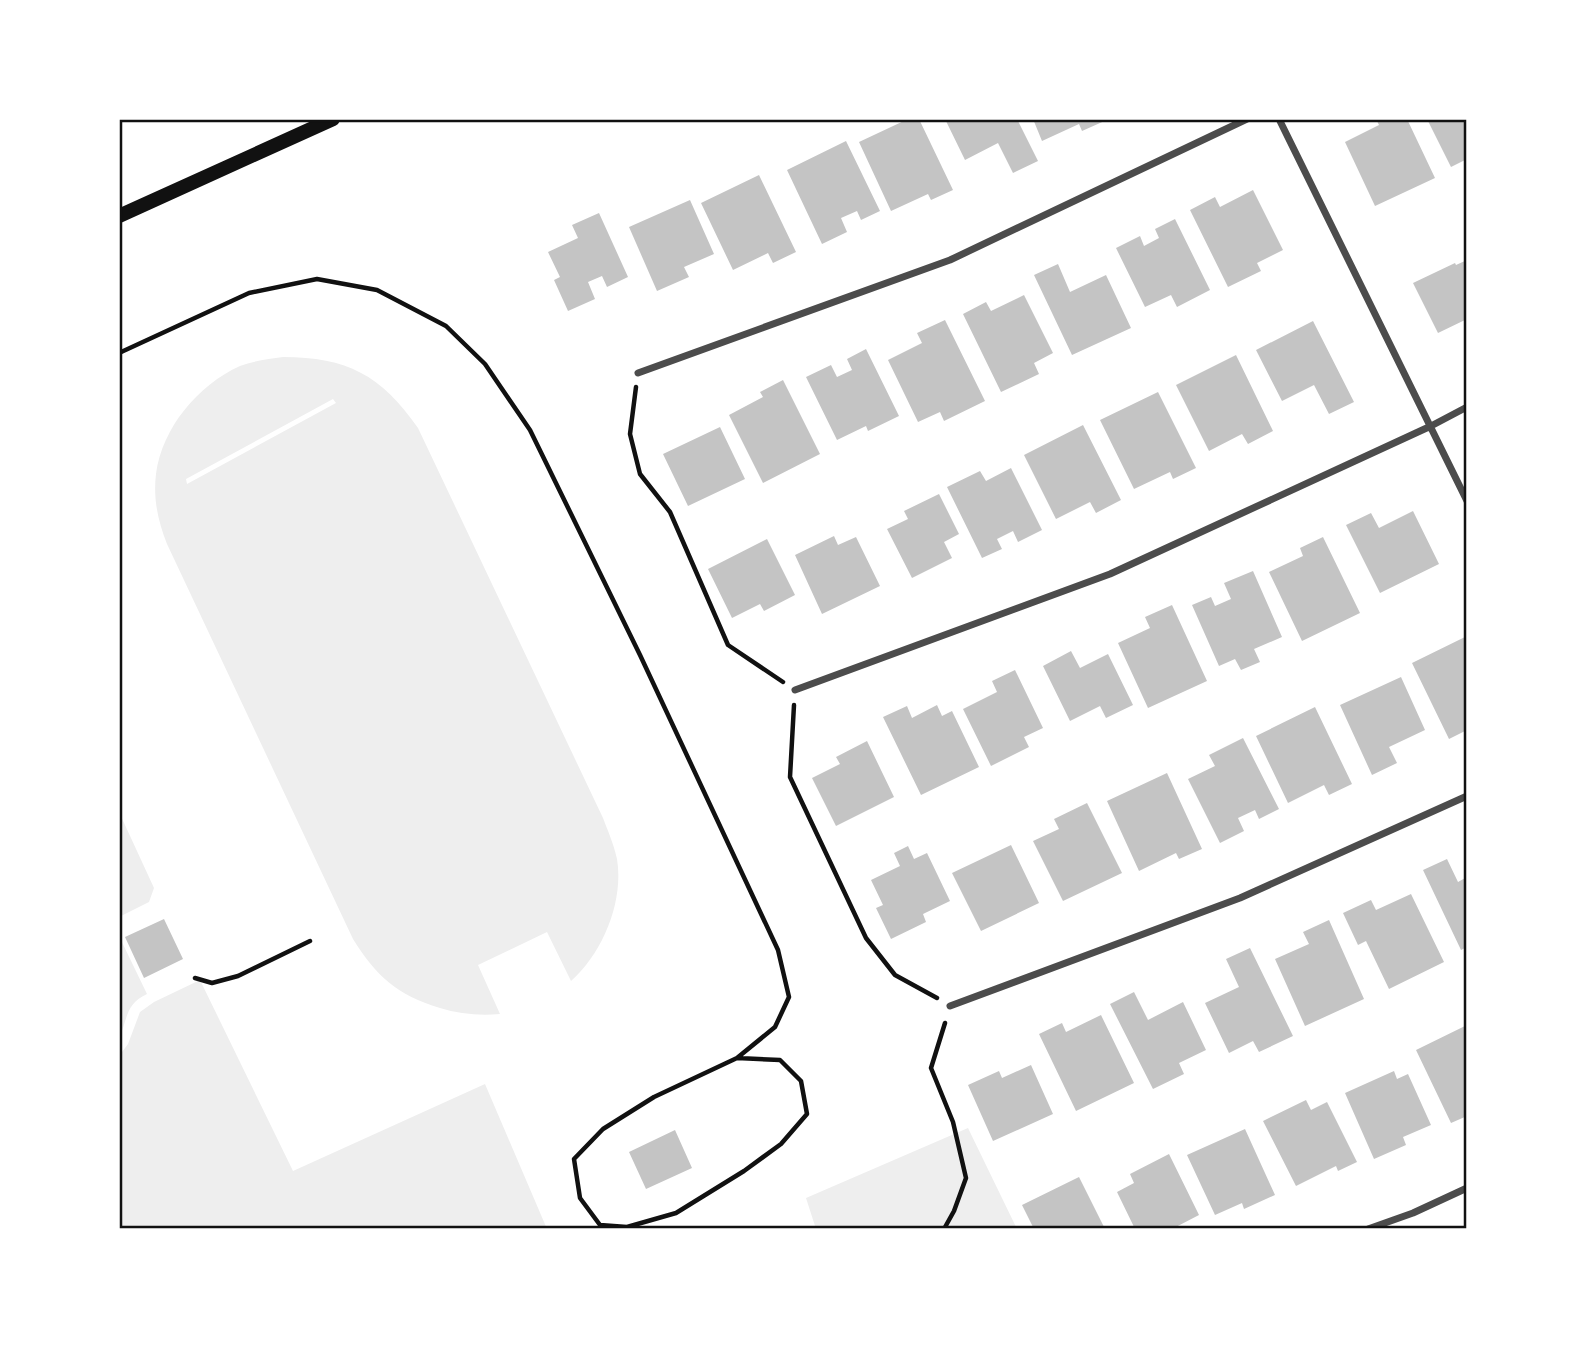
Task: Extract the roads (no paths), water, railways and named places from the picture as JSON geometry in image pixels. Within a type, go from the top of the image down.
[{"type":"main road","points":[[119,216],[333,119]]},
{"type":"street","points":[[638,373],[950,260],[1247,119]]},
{"type":"street","points":[[1279,119],[1467,501]]},
{"type":"street","points":[[795,690],[1110,574],[1467,407]]},
{"type":"street","points":[[950,1006],[1240,898],[1467,796]]},
{"type":"street","points":[[1368,1229],[1413,1213],[1467,1188]]}]
